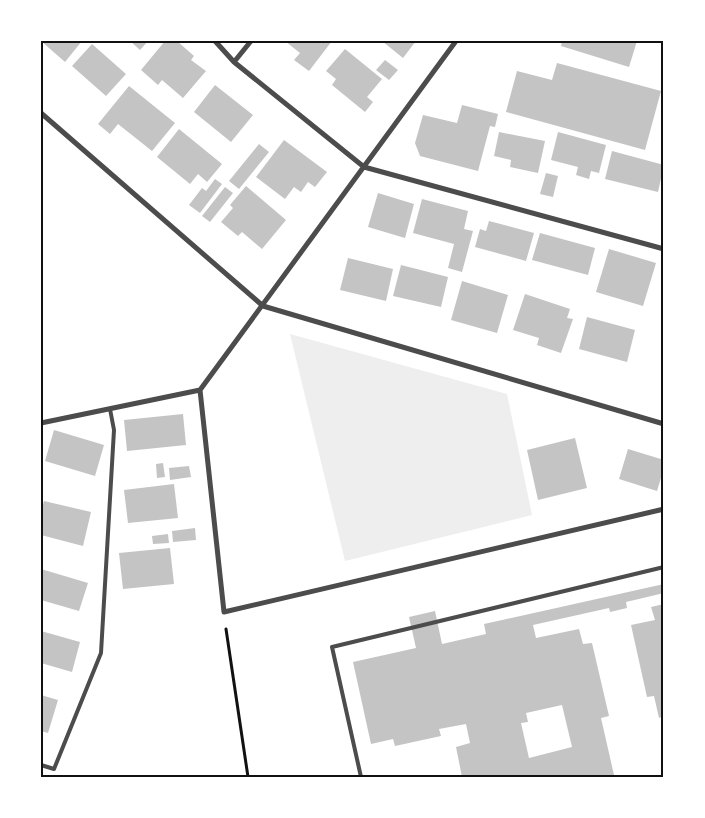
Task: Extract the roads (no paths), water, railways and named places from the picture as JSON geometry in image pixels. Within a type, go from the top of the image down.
[{"type":"street","points":[[215,41],[234,62],[364,167],[664,249]]},
{"type":"street","points":[[234,62],[250,41]]},
{"type":"street","points":[[41,423],[200,390],[456,41]]},
{"type":"street","points":[[41,113],[263,306],[664,424]]},
{"type":"street","points":[[200,390],[224,612],[664,509]]},
{"type":"lane","points":[[41,765],[54,769],[100,653],[114,430],[110,409]]},
{"type":"lane","points":[[361,777],[332,647],[664,567]]}]
